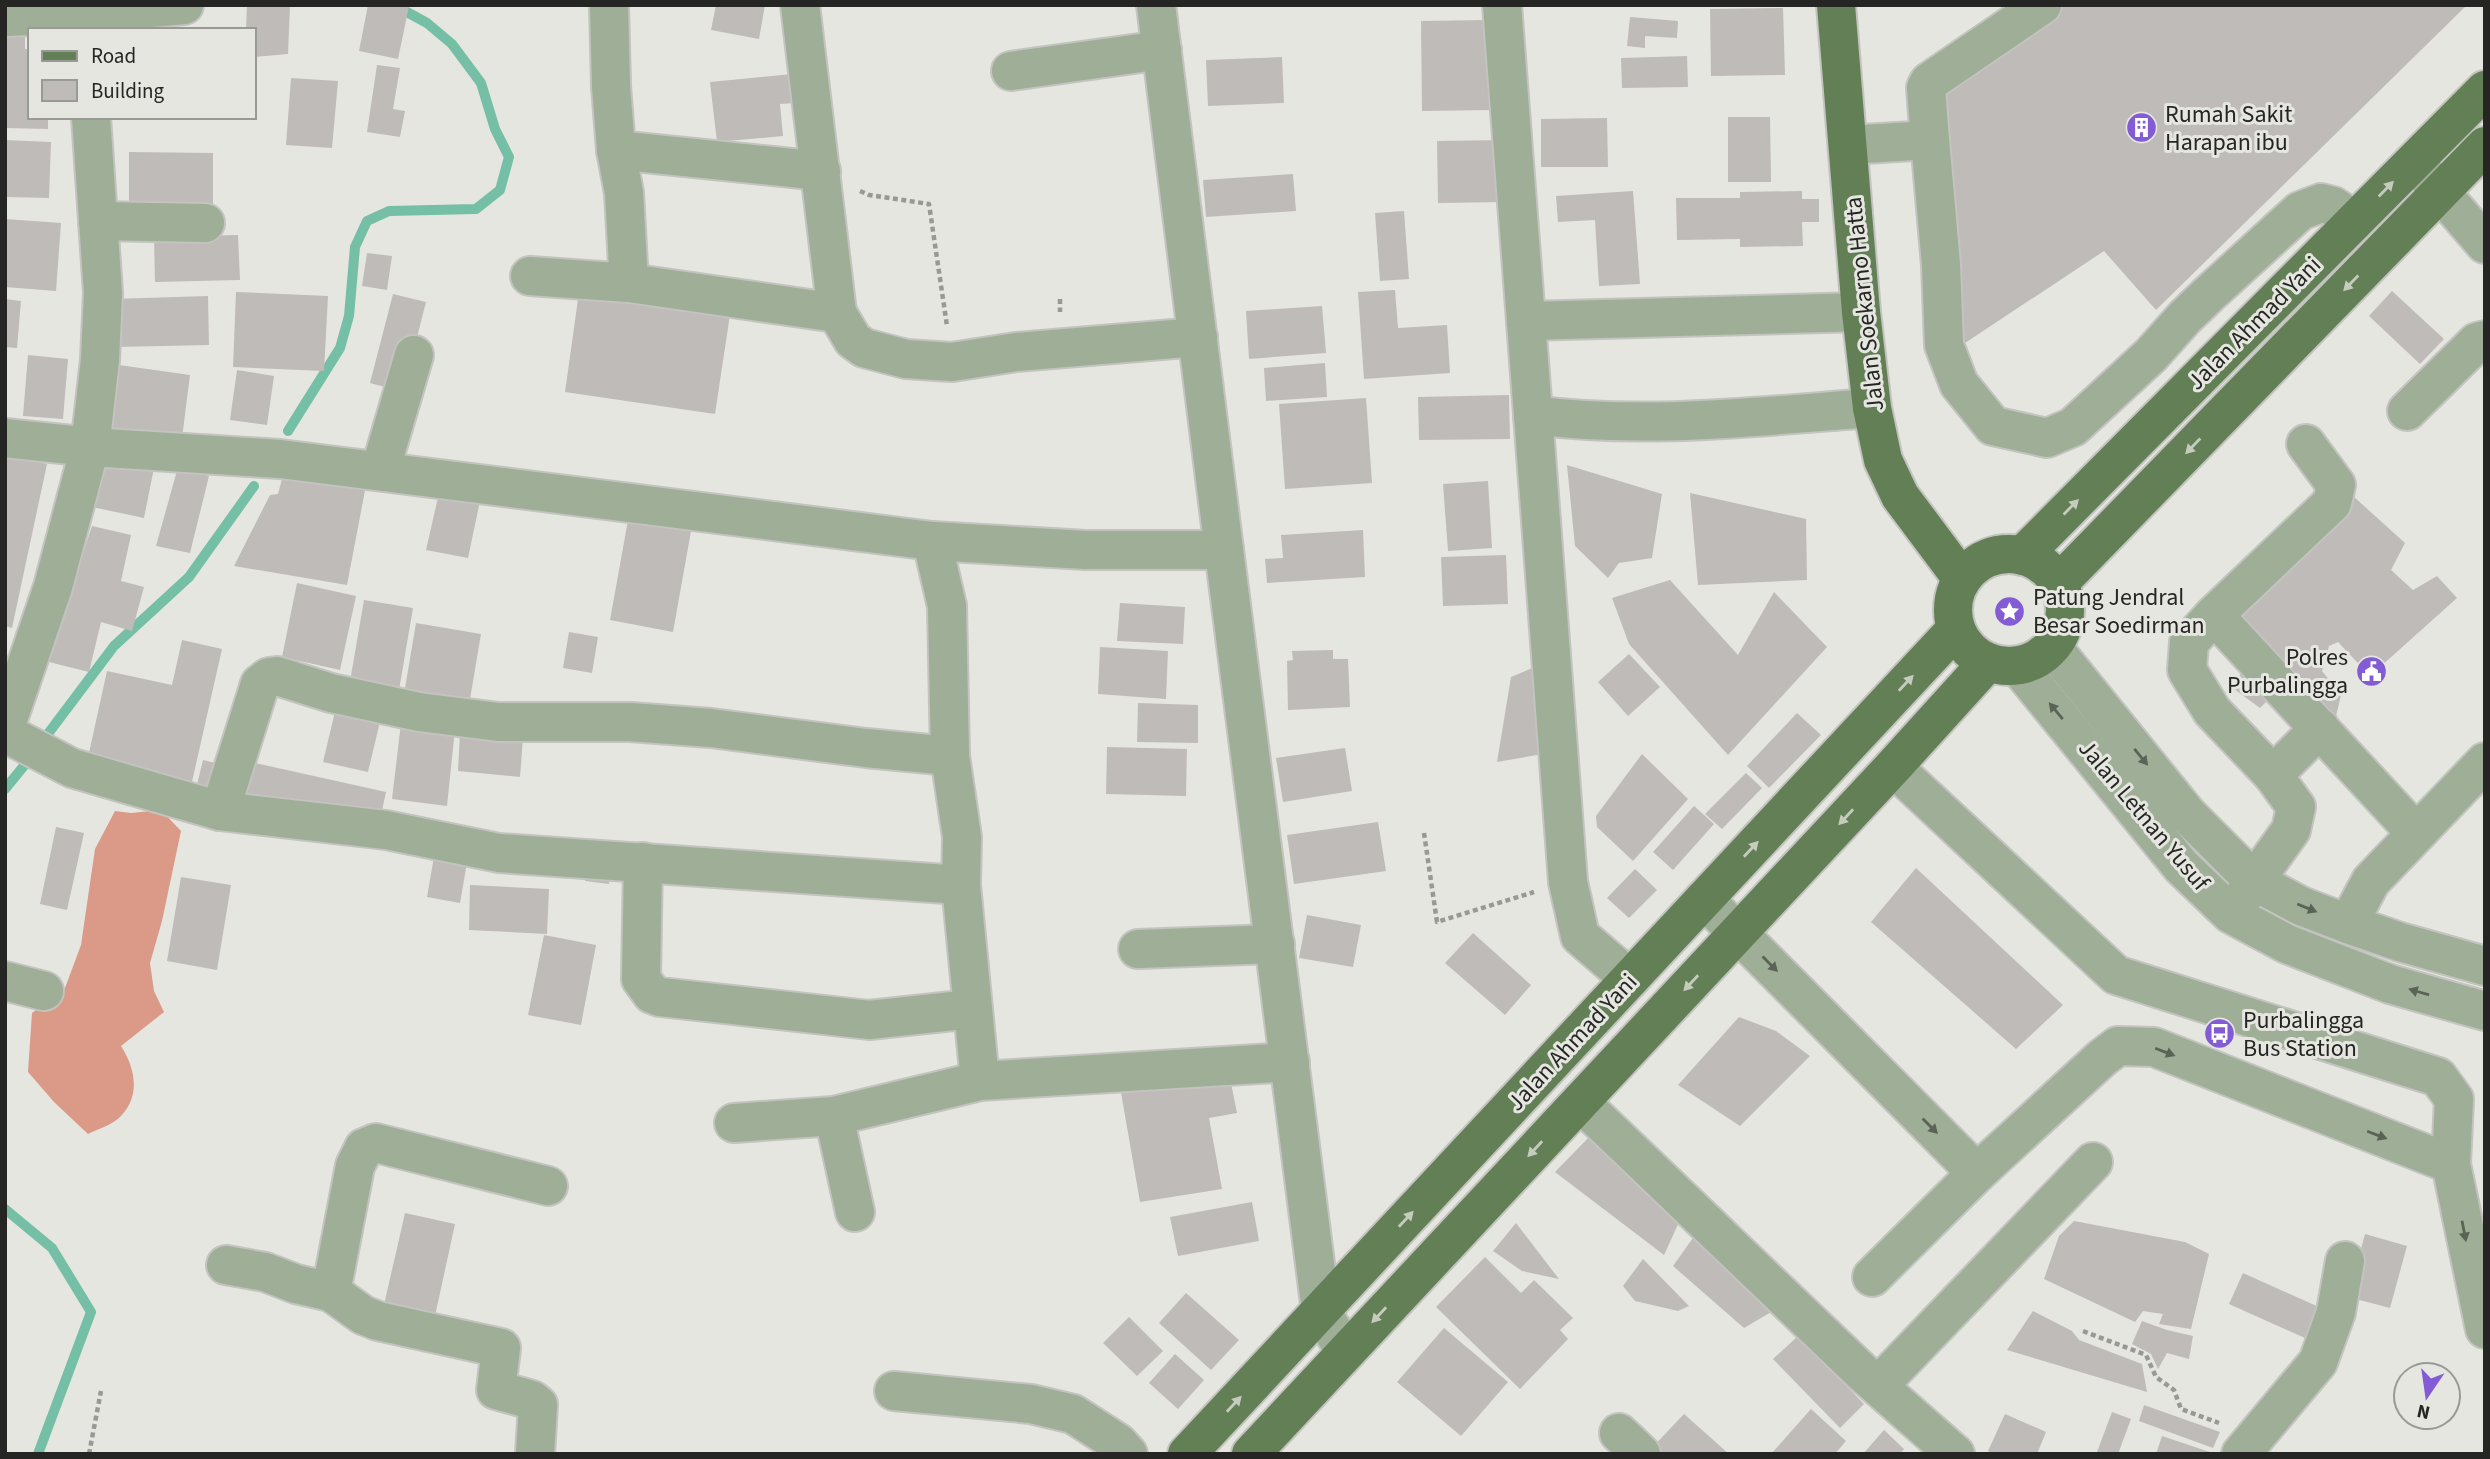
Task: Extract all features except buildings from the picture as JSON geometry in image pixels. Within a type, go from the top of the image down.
[{"type":"main road","name":"Jalan Soekarno Hatta","points":[[1836,5],[1891,142],[1861,312],[1872,408],[1883,460],[1900,496],[1962,579]]},
{"type":"main road","name":"Jalan Ahmad Yani","points":[[2022,556],[2485,90]]},
{"type":"main road","name":"Jalan Ahmad Yani","points":[[2058,584],[2485,146]]},
{"type":"main road","points":[[1995,556],[2022,556],[2043,566],[2058,584],[2064,599],[2065,616],[2052,647],[2037,659],[2003,664],[1969,649],[1956,629],[1953,603],[1962,579],[1982,561],[1995,556]]},
{"type":"main road","name":"Jalan Ahmad Yani","points":[[1187,1454],[1956,629]]},
{"type":"main road","name":"Jalan Ahmad Yani","points":[[1251,1454],[1893,767],[2003,664]]},
{"type":"street","points":[[5,17],[84,16],[184,5]]},
{"type":"street","points":[[609,5],[611,86],[616,150],[624,193],[629,283]]},
{"type":"street","points":[[800,5],[837,313],[853,340],[864,348],[906,359],[952,362],[1016,352],[1198,337]]},
{"type":"street","points":[[1156,5],[1321,1311],[1345,1351]]},
{"type":"street","points":[[1502,5],[1568,882],[1580,936],[1630,979]]},
{"type":"street","points":[[2042,5],[1929,82],[1891,142],[1941,265],[1944,345],[1959,384],[1993,426],[2047,438],[2073,427],[2151,355],[2209,294],[2300,211],[2321,203],[2333,206],[2355,221]]},
{"type":"street","points":[[1011,71],[1162,50]]},
{"type":"street","points":[[91,119],[103,293],[100,360],[90,447],[10,734],[72,768],[220,811],[386,830],[499,853],[961,885]]},
{"type":"street","points":[[616,150],[821,171]]},
{"type":"street","points":[[2414,161],[2485,244]]},
{"type":"street","points":[[98,221],[205,223]]},
{"type":"street","points":[[530,276],[629,283],[837,313]]},
{"type":"street","points":[[1526,321],[1861,312]]},
{"type":"street","points":[[2407,411],[2477,342],[2485,340]]},
{"type":"street","points":[[380,471],[414,355]]},
{"type":"street","points":[[1533,415],[1583,422],[1644,421],[1872,408]]},
{"type":"street","points":[[5,438],[90,447],[297,461],[932,541],[1086,550],[1224,550]]},
{"type":"street","points":[[2231,914],[2291,830],[2296,807],[2273,775],[2212,711],[2187,670],[2189,642],[2332,503],[2336,485],[2306,444]]},
{"type":"street","points":[[932,541],[947,606],[950,756],[961,837],[961,885],[980,1082]]},
{"type":"street","points":[[2214,615],[2416,833]]},
{"type":"street","name":"Jalan Letnan Yusuf","points":[[2052,647],[2187,814],[2254,881],[2301,906],[2348,924],[2485,966]]},
{"type":"street","name":"Jalan Letnan Yusuf","points":[[2003,664],[2181,866],[2231,914],[2287,944],[2389,984],[2485,1011]]},
{"type":"street","points":[[220,811],[260,684],[269,677],[276,676],[331,693],[419,712],[498,722],[630,722],[711,728],[950,756]]},
{"type":"street","points":[[2273,775],[2320,728]]},
{"type":"street","points":[[2348,924],[2371,881],[2485,762]]},
{"type":"street","points":[[1893,767],[2116,975],[2438,1077],[2454,1099],[2451,1164],[2485,1329]]},
{"type":"street","points":[[643,862],[641,979],[652,994],[869,1020],[972,1009]]},
{"type":"street","points":[[1704,899],[1977,1173]]},
{"type":"street","points":[[1138,949],[1275,944]]},
{"type":"street","points":[[5,981],[44,991]]},
{"type":"street","points":[[1872,1277],[1977,1173],[2118,1046],[2154,1047],[2451,1164]]},
{"type":"street","points":[[734,1123],[834,1116],[980,1082],[1290,1062]]},
{"type":"street","points":[[1580,1102],[1952,1453]]},
{"type":"street","points":[[834,1116],[855,1212]]},
{"type":"street","points":[[331,1292],[355,1166],[360,1153],[376,1143],[548,1186]]},
{"type":"street","points":[[1878,1386],[2093,1162]]},
{"type":"street","points":[[2248,1446],[2318,1362],[2336,1312],[2345,1261]]},
{"type":"street","points":[[226,1265],[265,1272],[296,1284],[331,1292],[363,1315],[378,1321],[501,1348],[496,1390],[532,1400],[538,1405],[534,1454]]},
{"type":"street","points":[[894,1391],[1031,1404],[1073,1414],[1118,1443],[1128,1454]]},
{"type":"path","points":[[821,171],[869,195],[929,204],[952,362]]},
{"type":"path","points":[[1424,834],[1437,922],[1568,882]]},
{"type":"path","points":[[2082,1331],[2146,1355],[2156,1377],[2174,1390],[2181,1409],[2248,1446]]},
{"type":"path","points":[[89,1454],[100,1391]]},
{"type":"shaded area","points":[[161,810],[181,831],[150,963],[154,991],[164,1012],[121,1046],[130,1063],[134,1081],[127,1108],[114,1121],[88,1134],[54,1102],[28,1072],[32,1013],[65,988],[81,945],[95,849],[115,811],[131,813]]},
{"type":"waterway","points":[[288,431],[340,348],[349,316],[355,247],[367,221],[389,211],[476,209],[500,190],[509,157],[495,129],[481,83],[452,44],[427,23],[394,5]]},
{"type":"waterway","points":[[41,743],[114,646],[189,577],[254,486]]},
{"type":"waterway","points":[[5,789],[32,756]]},
{"type":"waterway","points":[[5,1209],[52,1248],[91,1312],[38,1454]]},
{"type":"place","name":"Rumah Sakit Harapan ibu","points":[[2142,128]]},
{"type":"place","name":"Patung Jendral Besar Soedirman","points":[[2010,611]]},
{"type":"place","name":"Polres Purbalingga","points":[[2371,671]]},
{"type":"place","name":"Purbalingga Bus Station","points":[[2220,1034]]}]
